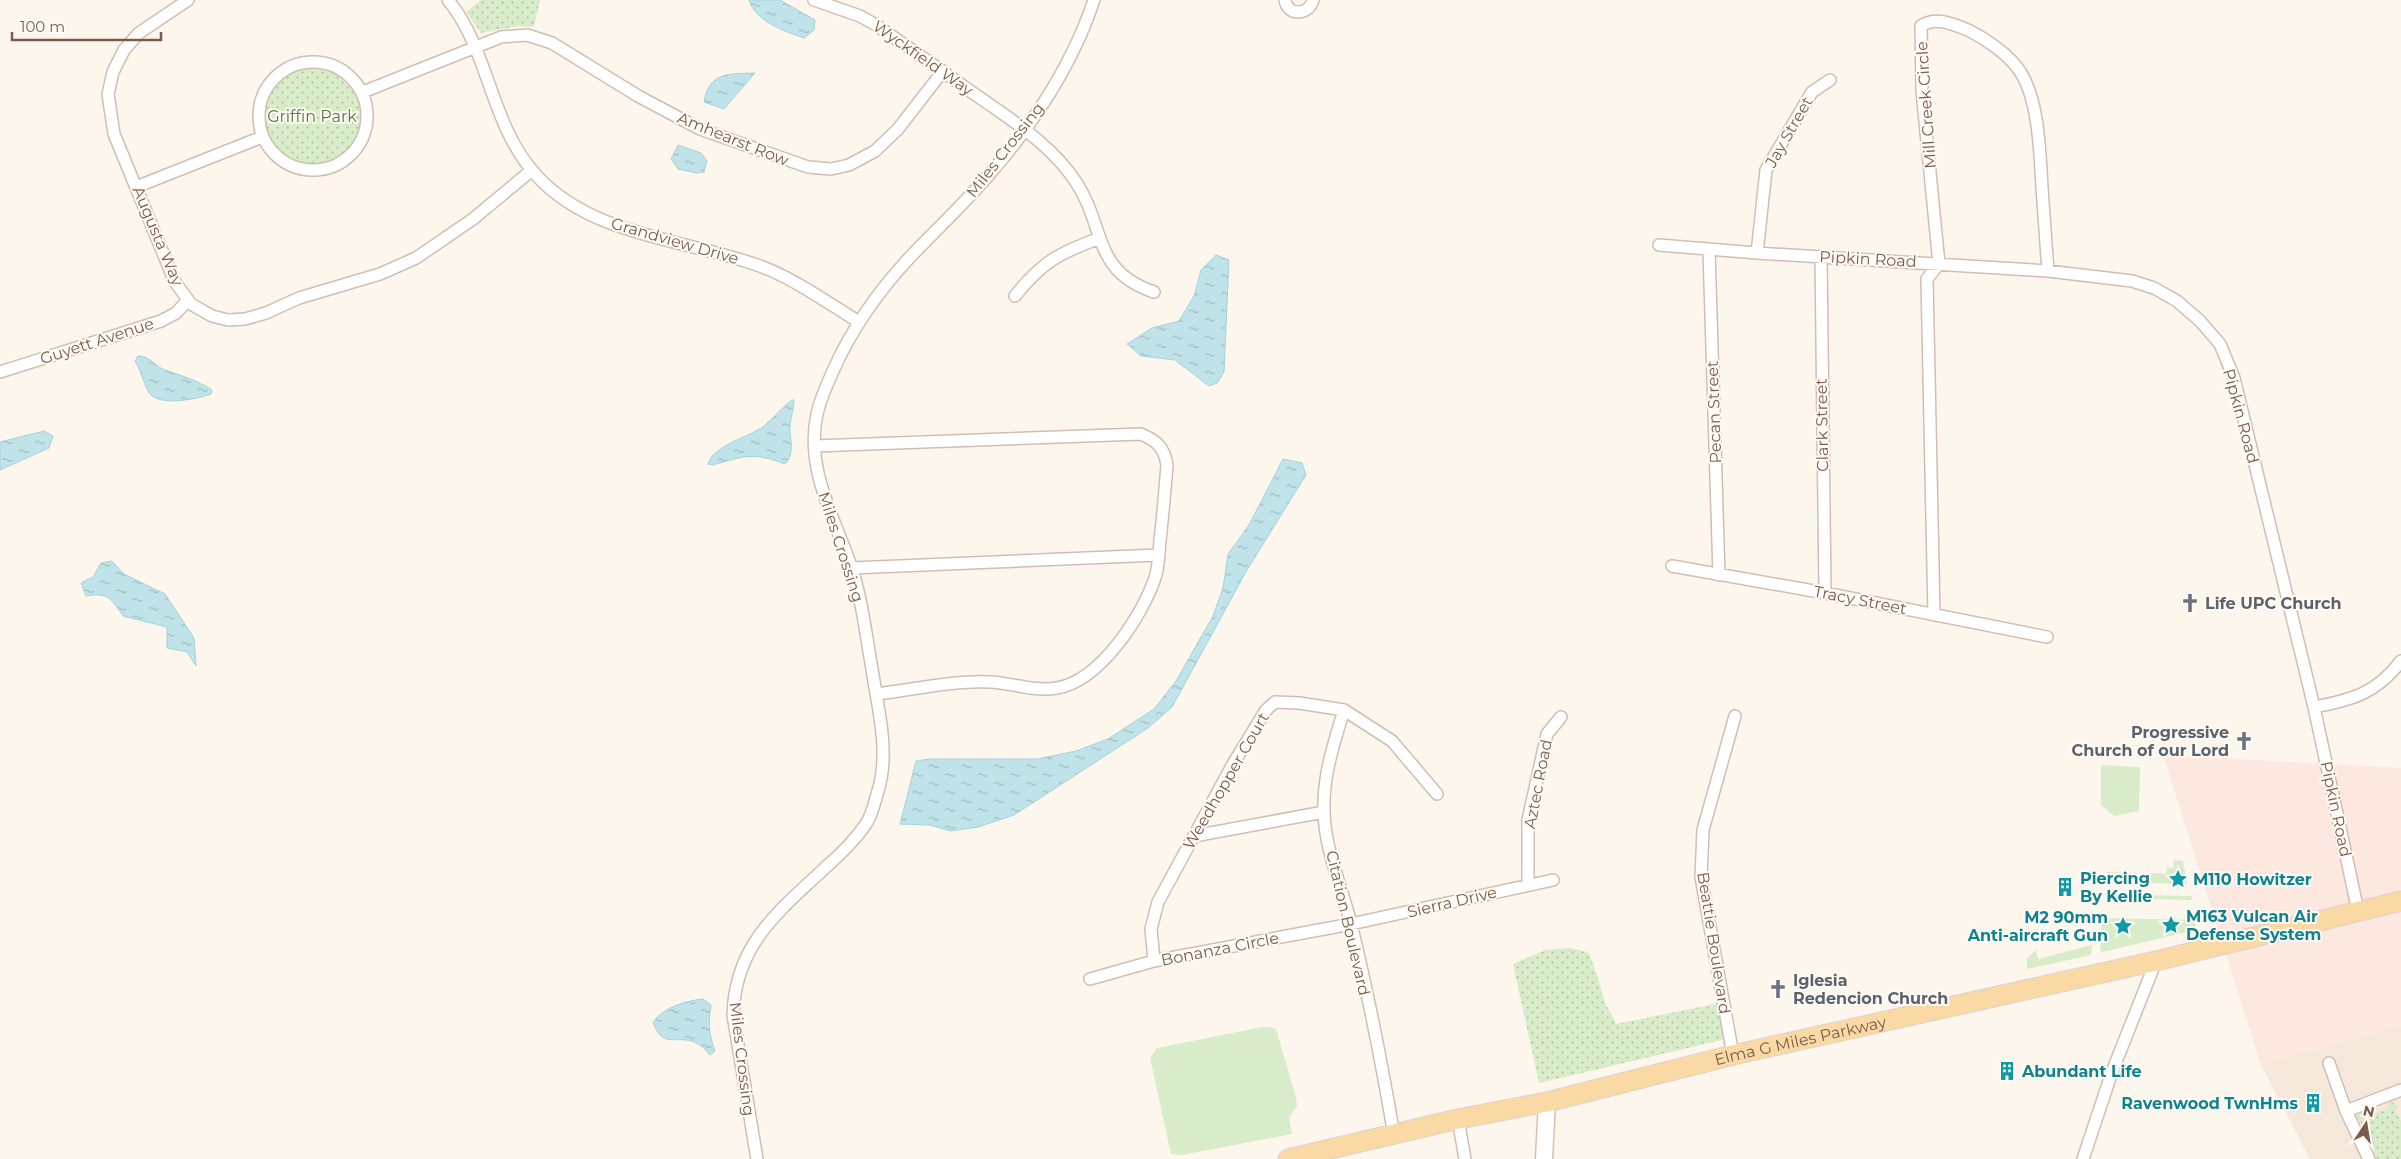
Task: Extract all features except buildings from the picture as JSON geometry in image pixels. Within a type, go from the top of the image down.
[{"type":"main road","name":"Elma G Miles Parkway","points":[[1288,1159],[1458,1120],[1547,1102],[1733,1055],[2156,961],[2401,901]]},
{"type":"street","name":"Augusta Way","points":[[188,0],[139,33],[124,50],[109,84],[108,104],[112,125],[175,282],[188,300],[212,316],[228,320],[245,319],[266,313],[299,298],[380,274],[416,258],[473,219],[532,170]]},
{"type":"street","name":"Grandview Drive","points":[[448,0],[458,12],[474,47],[495,105],[507,131],[532,170],[565,199],[606,222],[759,266],[782,275],[859,322]]},
{"type":"street","name":"Wyckfield Way","points":[[814,0],[860,16],[943,71],[1026,130],[1052,153],[1076,182],[1106,256],[1118,272],[1134,285],[1154,292]]},
{"type":"street","name":"Miles Crossing","points":[[757,1159],[734,1015],[734,994],[738,976],[748,950],[764,927],[852,842],[867,822],[883,772],[884,752],[876,694],[858,593],[852,568],[817,475],[816,417],[821,398],[859,322],[911,256],[992,172],[1026,130],[1062,72],[1085,27],[1094,0]]},
{"type":"street","points":[[1285,0],[1288,8],[1293,12],[1308,10],[1313,0]]},
{"type":"street","name":"Mill Creek Circle","points":[[1939,264],[1921,70],[1921,26],[1927,22],[1938,21],[1952,23],[1974,33],[1991,44],[2021,73],[2038,127],[2048,272]]},
{"type":"street","name":"Amhearst Row","points":[[363,92],[474,47],[507,35],[522,34],[539,37],[552,43],[638,96],[700,129],[808,168],[831,169],[849,165],[875,151],[898,129],[943,71]]},
{"type":"street","points":[[312,62],[336,66],[352,77],[363,92],[367,116],[363,139],[347,158],[330,168],[310,170],[291,166],[275,155],[262,137],[258,118],[261,98],[270,83],[289,67],[312,62]]},
{"type":"street","name":"Jay Street","points":[[1757,254],[1766,170],[1812,92],[1830,80]]},
{"type":"street","points":[[136,187],[262,137]]},
{"type":"street","points":[[1015,296],[1042,266],[1063,252],[1100,238]]},
{"type":"street","name":"Pipkin Road","points":[[1659,245],[1757,254],[1820,256],[2048,272],[2132,281],[2154,288],[2177,301],[2200,321],[2220,344],[2234,378],[2314,707],[2358,911]]},
{"type":"street","name":"Pecan Street","points":[[1710,250],[1719,575]]},
{"type":"street","name":"Clark Street","points":[[1820,256],[1825,593]]},
{"type":"street","points":[[1934,615],[1927,279],[1939,264]]},
{"type":"street","name":"Guyett Avenue","points":[[0,372],[161,321],[176,313],[188,300]]},
{"type":"street","points":[[815,446],[1141,434],[1156,440],[1164,451],[1167,465],[1155,578],[1132,622],[1112,651],[1079,680],[1059,688],[1039,689],[990,682],[876,694]]},
{"type":"street","points":[[852,568],[1158,555]]},
{"type":"street","name":"Tracy Street","points":[[1672,566],[1825,593],[2047,636]]},
{"type":"street","points":[[2314,707],[2350,700],[2391,674],[2401,661]]},
{"type":"street","name":"Weedhopper Court","points":[[1154,961],[1150,929],[1153,915],[1233,764],[1266,710],[1275,702],[1299,703],[1344,710],[1392,741],[1437,794]]},
{"type":"street","name":"Citation Boulevard","points":[[1344,710],[1324,782],[1324,812],[1334,862],[1351,924],[1394,1135]]},
{"type":"street","name":"Beattie Boulevard","points":[[1733,1055],[1701,877],[1703,830],[1735,716]]},
{"type":"street","name":"Aztec Road","points":[[1528,885],[1528,820],[1547,734],[1561,717]]},
{"type":"street","points":[[1194,836],[1324,812]]},
{"type":"street","name":"Sierra Drive","points":[[1351,924],[1553,880]]},
{"type":"street","name":"Bonanza Circle","points":[[1090,979],[1154,961],[1351,924]]},
{"type":"street","points":[[2083,1159],[2112,1072],[2156,961]]},
{"type":"street","points":[[2329,1062],[2346,1111],[2369,1159]]},
{"type":"street","points":[[2346,1111],[2401,1090]]},
{"type":"street","points":[[1544,1159],[1547,1102]]},
{"type":"street","points":[[1458,1120],[1465,1159]]},
{"type":"shaded area","points":[[2163,755],[2401,768],[2401,1025],[2261,1065]]},
{"type":"shaded area","points":[[2401,1025],[2401,1159],[2310,1159],[2261,1065]]},
{"type":"green space","points":[[481,0],[540,0],[534,27],[518,26],[481,33],[466,12]]},
{"type":"green space","name":"Griffin Park","points":[[312,66],[322,67],[340,74],[354,88],[361,106],[361,126],[354,144],[340,158],[322,165],[312,166],[302,165],[284,158],[270,144],[263,126],[262,116],[263,106],[270,88],[284,74],[302,67]]},
{"type":"green space","points":[[2101,765],[2140,767],[2139,811],[2114,816],[2101,805]]},
{"type":"green space","points":[[2174,860],[2183,861],[2187,884],[2149,883],[2149,873],[2166,874],[2167,868],[2173,868]]},
{"type":"green space","points":[[2107,872],[2138,873],[2138,882],[2111,882],[2108,880]]},
{"type":"green space","points":[[2105,894],[2192,896],[2191,900],[2105,898]]},
{"type":"green space","points":[[2102,918],[2195,920],[2196,930],[2102,952],[2100,949]]},
{"type":"green space","points":[[2092,945],[2091,955],[2027,969],[2027,958],[2036,950],[2038,959]]},
{"type":"green space","points":[[1570,948],[1588,952],[1605,1002],[1616,1024],[1720,1003],[1726,1039],[1539,1083],[1513,964],[1545,950]]},
{"type":"green space","points":[[1262,1027],[1276,1029],[1296,1097],[1297,1106],[1289,1117],[1292,1134],[1182,1155],[1171,1154],[1150,1058],[1157,1048]]},
{"type":"green space","points":[[2391,1101],[2398,1107],[2394,1109],[2401,1121],[2401,1159],[2377,1159],[2356,1113],[2363,1106],[2367,1115],[2389,1108],[2388,1104]]},
{"type":"water","points":[[749,0],[780,0],[815,20],[814,30],[804,38],[780,29],[764,20],[753,8]]},
{"type":"water","points":[[755,73],[724,109],[704,102],[707,92],[716,79],[729,74]]},
{"type":"water","points":[[678,145],[701,153],[707,161],[704,172],[697,173],[678,169],[671,159]]},
{"type":"water","points":[[1216,255],[1229,260],[1224,372],[1217,383],[1209,386],[1175,360],[1141,356],[1127,344],[1152,328],[1179,321],[1194,296],[1201,270]]},
{"type":"water","points":[[138,356],[149,359],[165,370],[201,384],[212,390],[211,394],[177,401],[168,401],[152,396],[135,361]]},
{"type":"water","points":[[794,400],[794,406],[790,425],[791,450],[785,464],[765,458],[749,457],[733,459],[713,465],[708,464],[711,457],[717,452],[764,426]]},
{"type":"water","points":[[44,431],[53,436],[49,448],[0,470],[0,442]]},
{"type":"water","points":[[1283,459],[1302,463],[1306,475],[1247,570],[1172,707],[1148,728],[1014,815],[978,827],[951,831],[929,825],[900,824],[916,761],[930,759],[1037,759],[1076,751],[1108,739],[1154,709],[1176,681],[1213,616],[1223,588],[1228,554],[1249,525]]},
{"type":"water","points":[[112,561],[124,574],[165,594],[194,638],[196,666],[187,652],[167,648],[167,627],[123,616],[112,601],[105,596],[86,596],[81,583],[93,577],[101,563]]},
{"type":"water","points":[[703,999],[711,1005],[710,1028],[715,1051],[710,1055],[702,1046],[691,1041],[666,1039],[657,1031],[653,1022],[663,1012],[675,1006]]},
{"type":"place","name":"Life UPC Church","points":[[2190,603]]},
{"type":"place","name":"Progressive Church of our Lord","points":[[2244,741]]},
{"type":"place","name":"M110 Howitzer","points":[[2178,879]]},
{"type":"place","name":"Piercing By Kellie","points":[[2065,887]]},
{"type":"place","name":"M163 Vulcan Air Defense System","points":[[2171,925]]},
{"type":"place","name":"M2 90mm Anti-aircraft Gun","points":[[2123,926]]},
{"type":"place","name":"Iglesia Redencion Church","points":[[1778,989]]},
{"type":"place","name":"Abundant Life","points":[[2007,1071]]},
{"type":"place","name":"Ravenwood TwnHms","points":[[2313,1103]]}]
